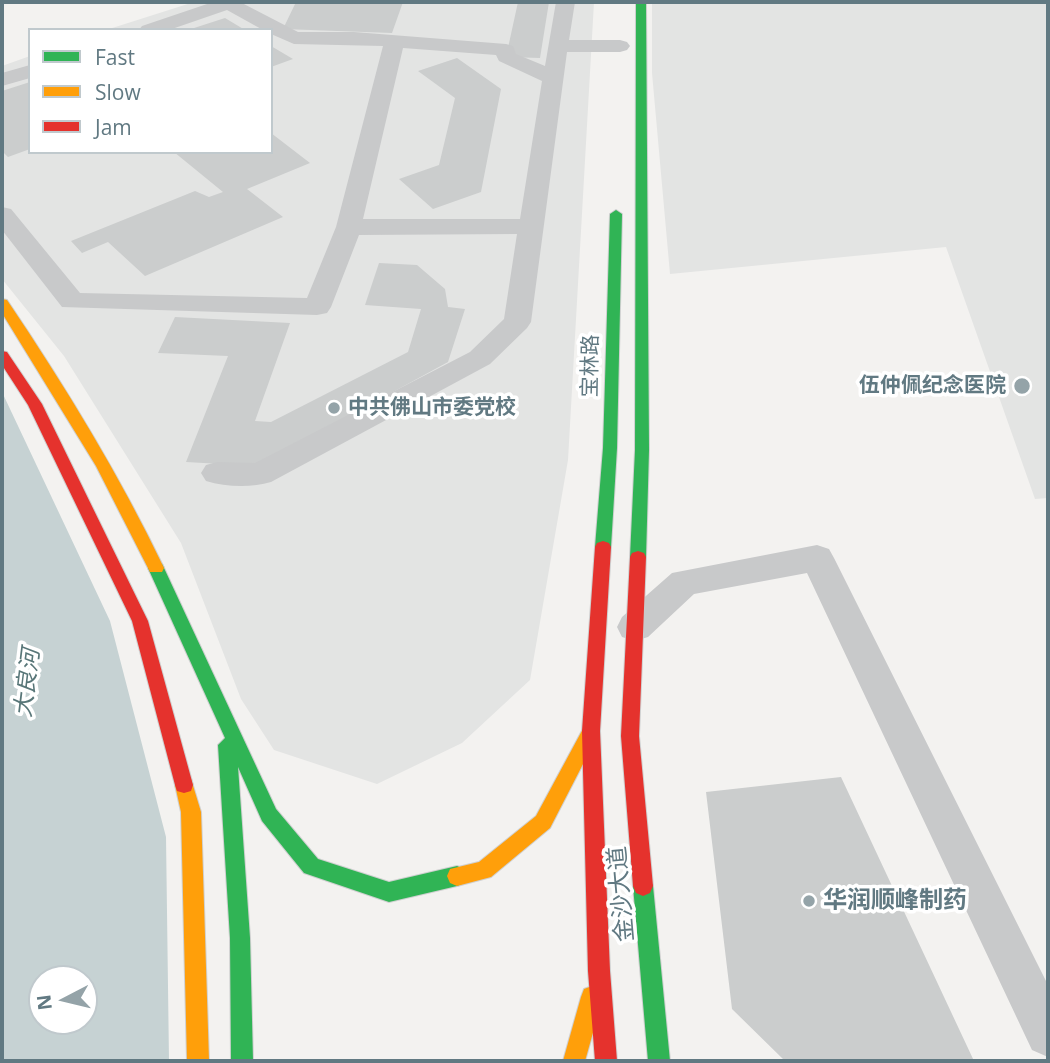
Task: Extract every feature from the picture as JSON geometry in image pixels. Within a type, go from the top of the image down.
[{"type":"main road","name":"金沙大道","points":[[641,2],[642,450],[630,736],[659,1055]]},
{"type":"main road","name":"宝林路","points":[[598,971],[591,731],[610,448],[617,198]]},
{"type":"main road","points":[[2,303],[58,388],[141,536],[269,815],[312,866],[389,892],[484,870],[543,822],[591,731]]},
{"type":"main road","points":[[2,355],[35,404],[140,621],[191,812],[198,1061]]},
{"type":"main road","points":[[226,722],[240,938],[242,1061]]},
{"type":"main road","points":[[574,1061],[598,971]]},
{"type":"main road","points":[[598,971],[606,1061]]},
{"type":"main road","points":[[659,1055],[672,1061]]},
{"type":"street","points":[[155,28],[230,2],[294,38],[394,41],[506,50],[506,57],[553,78]]},
{"type":"street","points":[[217,473],[260,474],[480,358],[517,322],[566,2]]},
{"type":"street","points":[[2,214],[72,301],[317,307],[349,227],[394,41]]},
{"type":"street","points":[[558,46],[620,47]]},
{"type":"street","points":[[2,80],[28,72]]},
{"type":"street","points":[[349,227],[531,226]]},
{"type":"street","points":[[635,627],[684,582],[817,558],[1048,1034]]},
{"type":"shaded area","name":"中共佛山市委党校","points":[[194,2],[594,2],[568,460],[530,680],[462,743],[377,784],[274,750],[241,699],[181,543],[64,356],[2,279],[2,66],[28,57],[28,154],[273,154],[273,28],[112,28]]},
{"type":"shaded area","name":"伍仲佩纪念医院","points":[[652,2],[1048,2],[1048,498],[1035,499],[946,247],[670,274],[652,73]]},
{"type":"water","name":"大良河","points":[[2,392],[110,621],[166,837],[169,1061],[2,1061]]},
{"type":"building","points":[[296,2],[403,2],[392,33],[283,29]]},
{"type":"building","points":[[518,2],[549,2],[540,58],[506,57]]},
{"type":"building","points":[[225,18],[242,28],[194,28]]},
{"type":"building","points":[[273,47],[293,59],[273,66]]},
{"type":"building","points":[[457,58],[501,89],[481,192],[433,209],[399,179],[439,165],[455,98],[418,71]]},
{"type":"building","points":[[28,83],[28,150],[8,157],[2,151],[2,91]]},
{"type":"building","points":[[273,135],[310,163],[247,189],[283,217],[145,276],[108,242],[82,253],[71,241],[195,191],[209,197],[223,192],[176,154],[273,154]]},
{"type":"building","points":[[379,263],[417,265],[445,289],[448,307],[465,309],[448,362],[257,466],[186,462],[228,356],[158,353],[175,317],[290,323],[255,421],[271,422],[408,352],[421,309],[365,305]]},
{"type":"building","name":"华润顺峰制药","points":[[841,777],[974,1061],[785,1061],[732,1009],[706,792]]},
{"type":"traffic: fast","points":[[638,557],[642,450],[641,2]]},
{"type":"traffic: fast","points":[[603,547],[610,448],[616,214]]},
{"type":"traffic: fast","points":[[156,568],[269,815],[311,866],[389,892],[457,876]]},
{"type":"traffic: fast","points":[[227,745],[240,938],[242,1061]]},
{"type":"traffic: fast","points":[[643,886],[659,1061]]},
{"type":"traffic: slow","points":[[2,303],[104,466],[156,568]]},
{"type":"traffic: slow","points":[[457,876],[484,870],[543,822],[590,733]]},
{"type":"traffic: slow","points":[[184,785],[191,812],[198,1061]]},
{"type":"traffic: slow","points":[[574,1061],[592,997]]},
{"type":"traffic: jam","points":[[2,355],[35,404],[140,621],[184,785]]},
{"type":"traffic: jam","points":[[603,547],[591,731],[599,971],[606,1061]]},
{"type":"traffic: jam","points":[[638,557],[630,736],[643,886]]},
{"type":"place","name":"伍仲佩纪念医院","points":[[1022,386]]},
{"type":"place","name":"中共佛山市委党校","points":[[334,408]]},
{"type":"place","name":"华润顺峰制药","points":[[809,901]]}]
